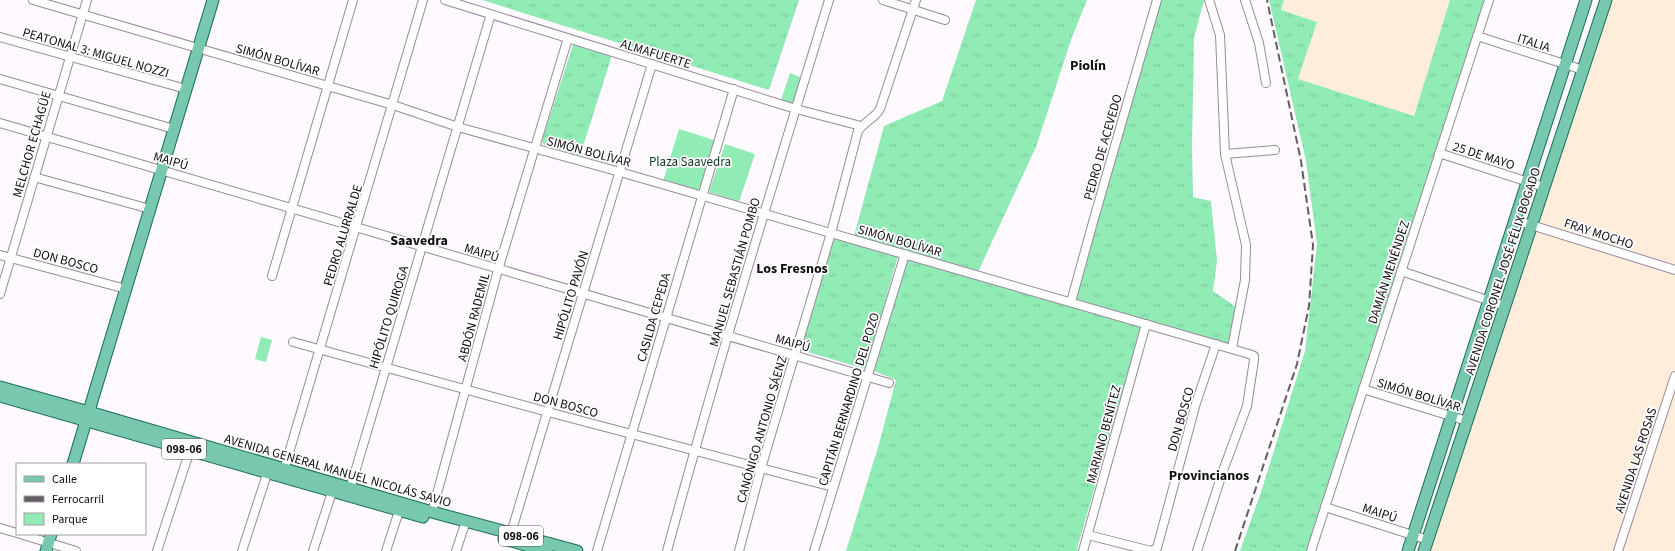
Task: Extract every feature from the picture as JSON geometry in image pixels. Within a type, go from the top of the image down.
[{"type":"main road","points":[[73,463],[213,0]]},
{"type":"main road","name":"AVENIDA CORONEL JOSÉ FÉLIX BOGADO","points":[[1408,551],[1586,0]]},
{"type":"main road","name":"AVENIDA CORONEL JOSÉ FÉLIX BOGADO","points":[[1426,546],[1606,0]]},
{"type":"main road","name":"AVENIDA GENERAL MANUEL NICOLÁS SAVIO","points":[[0,387],[190,450],[269,469]]},
{"type":"main road","name":"AVENIDA GENERAL MANUEL NICOLÁS SAVIO","points":[[0,396],[88,416],[283,473],[350,489],[432,512],[532,549],[547,551]]},
{"type":"main road","name":"AVENIDA GENERAL MANUEL NICOLÁS SAVIO","points":[[283,473],[332,492],[399,511],[511,533],[577,551]]},
{"type":"street","name":"SIMÓN BOLÍVAR","points":[[33,0],[83,13],[392,105],[458,127],[620,172],[1232,348],[1254,356],[1247,406],[1224,468],[1197,551]]},
{"type":"street","name":"MELCHOR ECHAGÜE","points":[[0,294],[87,0]]},
{"type":"street","points":[[272,276],[326,86],[353,0]]},
{"type":"street","name":"PEDRO ALURRALDE","points":[[283,473],[423,0]]},
{"type":"street","name":"ALMAFUERTE","points":[[445,0],[796,109],[861,126]]},
{"type":"street","name":"MANUEL SEBASTIÁN POMBO","points":[[667,551],[694,451],[829,0]]},
{"type":"street","points":[[883,0],[945,20]]},
{"type":"street","points":[[861,126],[877,114],[880,109],[916,0]]},
{"type":"street","name":"PEDRO DE ACEVEDO","points":[[1071,302],[1158,0]]},
{"type":"street","points":[[1209,0],[1220,34],[1225,154],[1246,245],[1245,280],[1232,348]]},
{"type":"street","points":[[1245,0],[1259,44],[1266,83]]},
{"type":"street","name":"DAMIÁN MENÉNDEZ","points":[[1311,551],[1489,0]]},
{"type":"street","name":"HIPÓLITO QUIROGA","points":[[350,489],[385,367],[423,247],[490,14]]},
{"type":"street","name":"ITALIA","points":[[1477,36],[1583,70]]},
{"type":"street","name":"PEATONAL 3: MIGUEL NOZZI","points":[[0,37],[70,58],[186,89]]},
{"type":"street","name":"ABDÓN RADEMIL","points":[[432,512],[498,270],[568,38]]},
{"type":"street","name":"HIPÓLITO PAVÓN","points":[[511,533],[652,64]]},
{"type":"street","points":[[0,79],[174,129]]},
{"type":"street","name":"CASILDA CEPEDA","points":[[597,551],[701,196],[734,89]]},
{"type":"street","name":"MAIPÚ","points":[[0,123],[357,227],[498,270],[583,293],[728,337],[889,383]]},
{"type":"street","name":"CANÓNIGO ANTONIO SÁENZ","points":[[739,551],[761,468],[831,233],[858,131],[861,126]]},
{"type":"street","points":[[1225,154],[1275,150]]},
{"type":"street","name":"25 DE MAYO","points":[[1439,153],[1544,187]]},
{"type":"street","points":[[34,176],[150,209]]},
{"type":"street","name":"FRAY MOCHO","points":[[1515,220],[1532,224],[1675,270]]},
{"type":"street","name":"CAPITÁN BERNARDINO DEL POZO","points":[[814,551],[905,254]]},
{"type":"street","name":"DON BOSCO","points":[[0,255],[126,289]]},
{"type":"street","points":[[1401,271],[1505,306]]},
{"type":"street","name":"MARIANO BENÍTEZ","points":[[1083,551],[1146,324]]},
{"type":"street","name":"DON BOSCO","points":[[293,342],[548,412],[833,487]]},
{"type":"street","name":"DON BOSCO","points":[[1088,535],[1151,551],[1157,548],[1196,403],[1216,344]]},
{"type":"street","name":"AVENIDA LAS ROSAS","points":[[1618,551],[1671,399],[1675,376]]},
{"type":"street","name":"SIMÓN BOLÍVAR","points":[[1363,389],[1467,421]]},
{"type":"street","points":[[157,551],[190,450]]},
{"type":"street","points":[[242,551],[269,469]]},
{"type":"street","points":[[313,551],[332,492]]},
{"type":"street","name":"MAIPÚ","points":[[1325,507],[1413,535],[1426,546]]},
{"type":"street","points":[[386,551],[399,511]]},
{"type":"street","points":[[456,551],[465,525]]},
{"type":"street","points":[[0,528],[16,533]]},
{"type":"street","points":[[22,535],[76,551]]},
{"type":"shaded area","points":[[1284,0],[1450,0],[1414,116],[1298,79],[1317,22],[1281,10]]},
{"type":"shaded area","points":[[1606,0],[1675,0],[1675,551],[1424,551]]},
{"type":"green space","points":[[482,0],[799,0],[769,90]]},
{"type":"green space","points":[[976,0],[1087,0],[1072,37],[1036,147],[978,272],[854,236],[884,126],[942,101]]},
{"type":"green space","points":[[1161,0],[1204,0],[1194,38],[1192,147],[1193,197],[1211,201],[1217,261],[1213,291],[1236,307],[1228,345],[1075,300],[1104,193]]},
{"type":"green space","points":[[1269,0],[1284,0],[1281,10],[1317,22],[1298,79],[1414,116],[1450,0],[1486,0],[1308,551],[1240,551],[1261,492],[1305,351],[1317,244],[1306,161]]},
{"type":"green space","points":[[575,44],[612,55],[580,156],[546,146],[543,144],[542,140],[573,45]]},
{"type":"green space","points":[[790,73],[803,78],[794,102],[790,103],[781,100]]},
{"type":"green space","name":"Plaza Saavedra","points":[[679,129],[717,141],[700,193],[663,181]]},
{"type":"green space","points":[[725,144],[755,154],[739,202],[709,192]]},
{"type":"green space","points":[[834,237],[898,256],[866,369],[800,350]]},
{"type":"green space","points":[[907,258],[1141,327],[1077,549],[1085,551],[846,551],[879,444],[896,380],[874,371]]},
{"type":"green space","points":[[261,337],[272,340],[266,362],[255,359]]},
{"type":"railway","points":[[1235,551],[1297,364],[1309,306],[1313,245],[1301,161],[1267,0]]},
{"type":"district","name":"Piolín","points":[[1088,65]]},
{"type":"district","name":"Saavedra","points":[[419,240]]},
{"type":"district","name":"Los Fresnos","points":[[792,268]]},
{"type":"district","name":"Provincianos","points":[[1209,475]]}]
